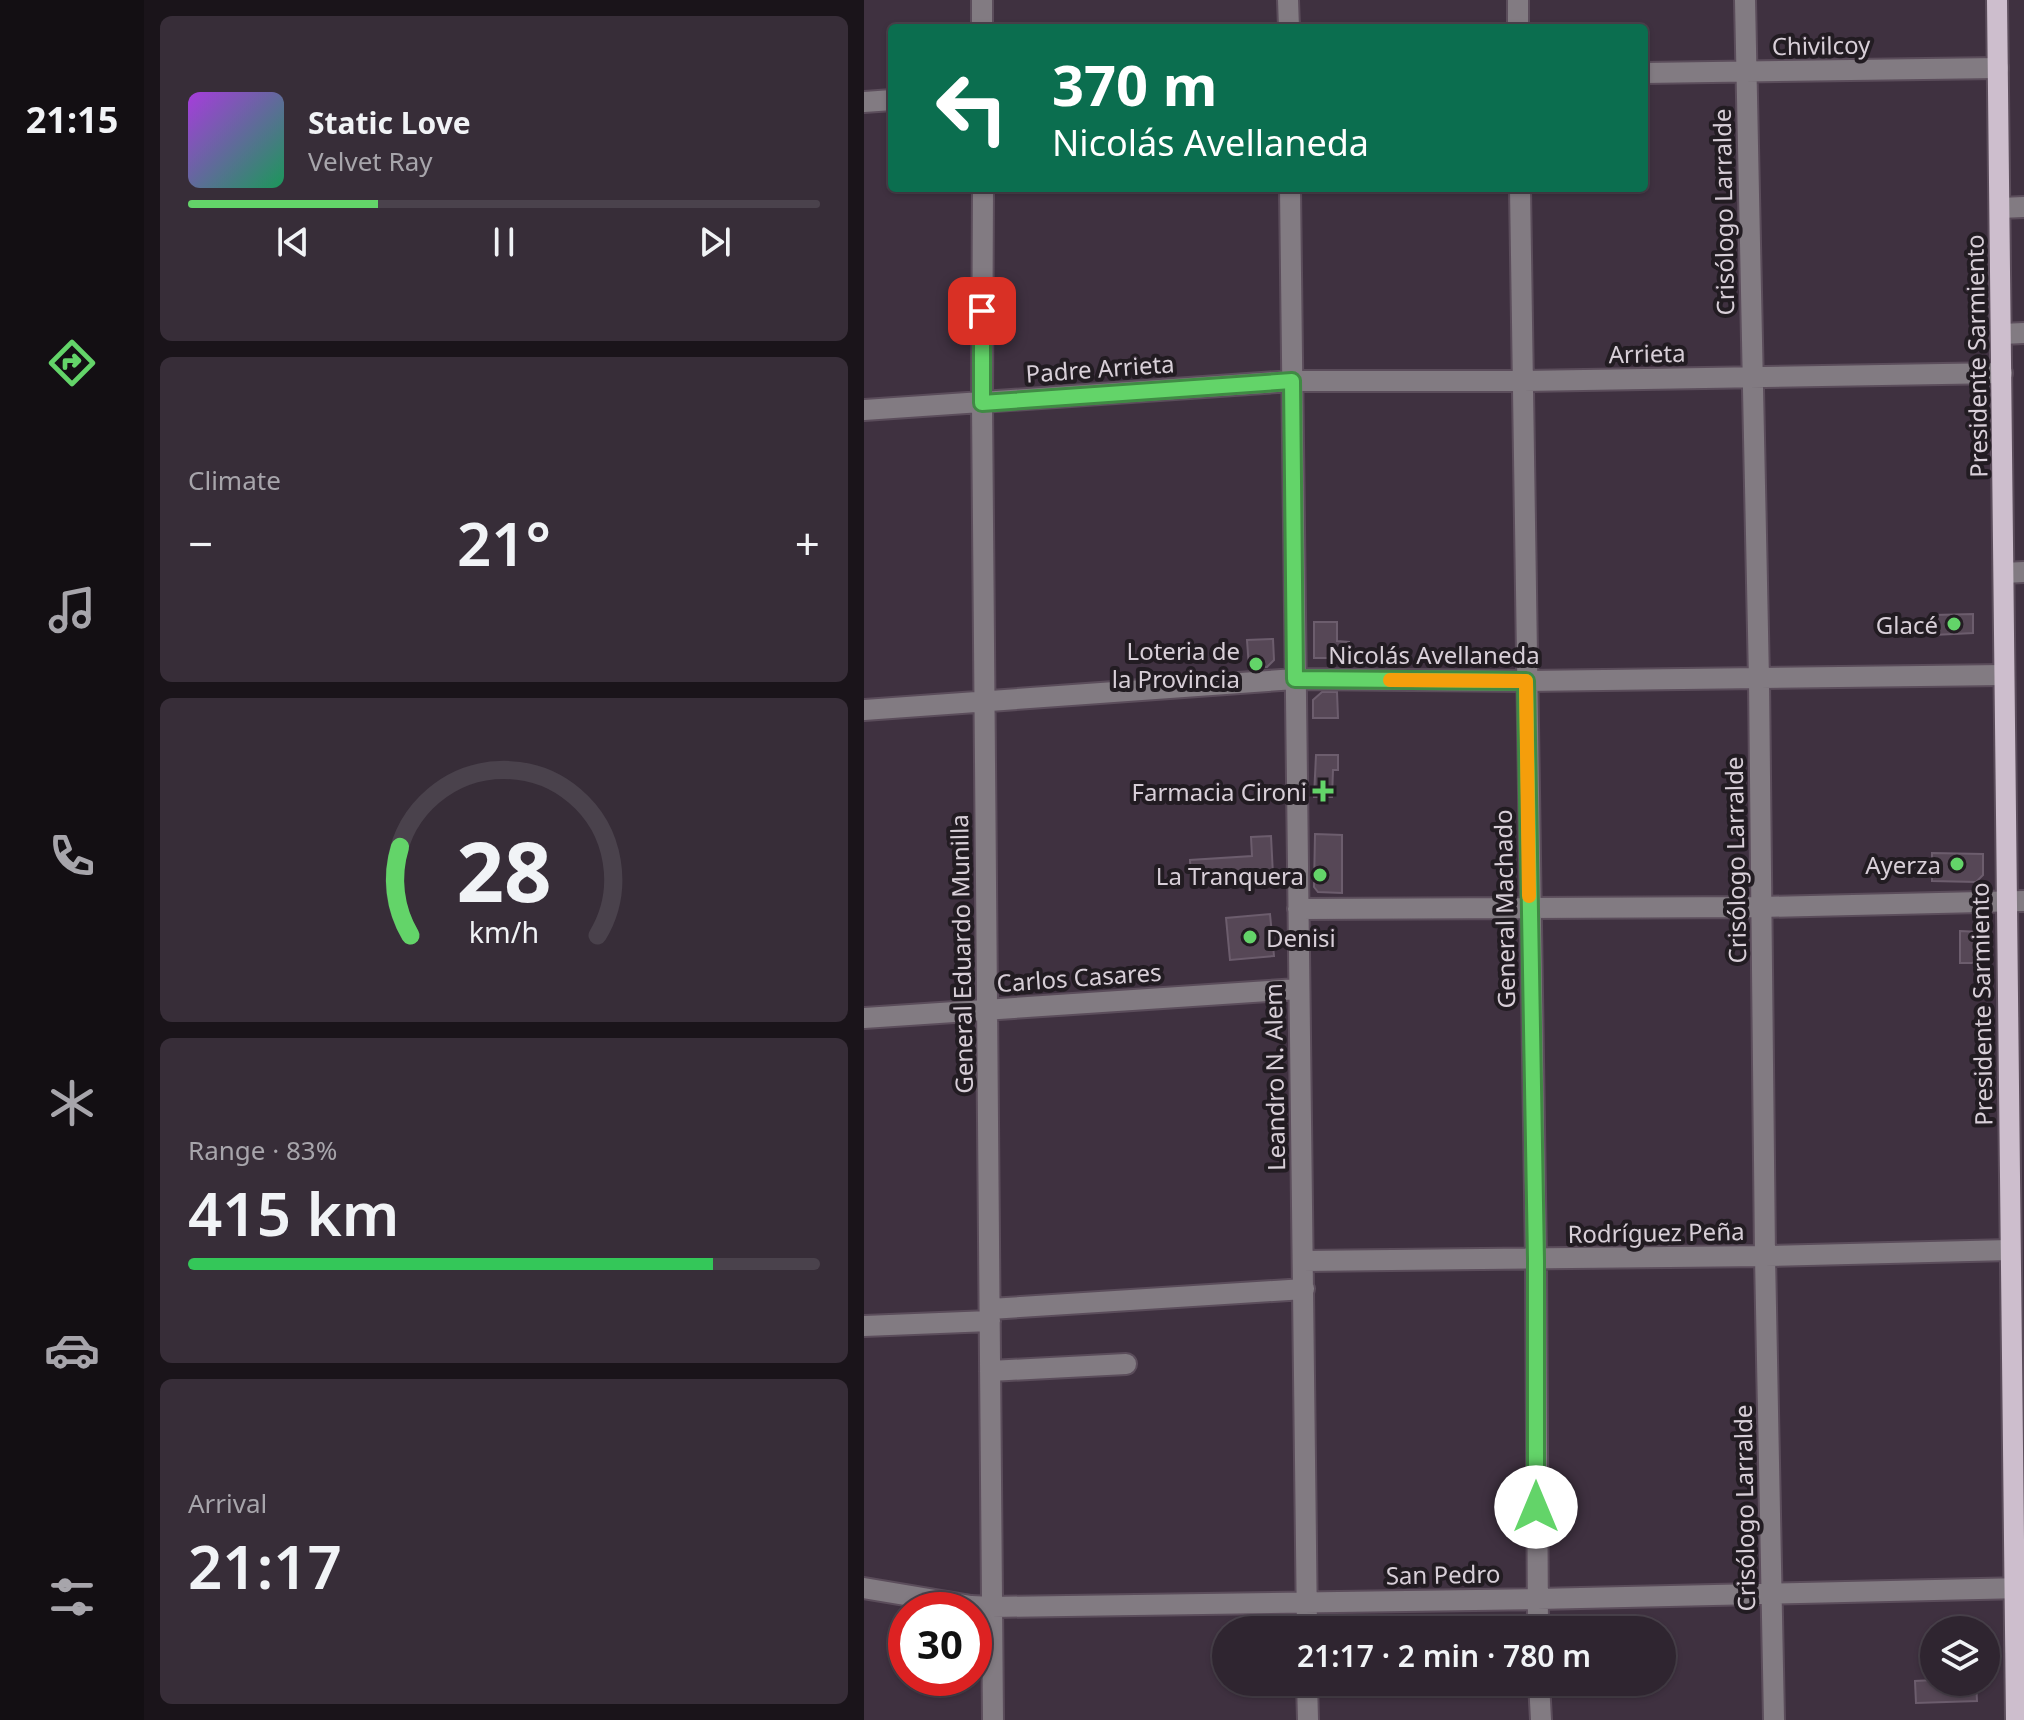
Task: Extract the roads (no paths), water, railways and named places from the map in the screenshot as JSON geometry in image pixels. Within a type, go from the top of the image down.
[{"type":"main road","name":"Presidente Sarmiento","points":[[1997,0],[2002,373],[2014,572],[2004,675],[2015,902],[2010,1250],[2018,1328],[2016,1720]]},
{"type":"street","points":[[982,0],[982,24]]},
{"type":"street","points":[[1288,0],[1289,24]]},
{"type":"street","points":[[1518,0],[1518,24]]},
{"type":"street","name":"Crisólogo Larralde","points":[[1745,0],[1759,680],[1774,1720]]},
{"type":"street","name":"Chivilcoy","points":[[1648,73],[1998,68]]},
{"type":"street","points":[[864,102],[888,100]]},
{"type":"street","name":"General Eduardo Munilla","points":[[983,192],[992,1592]]},
{"type":"street","name":"Leandro N. Alem","points":[[1290,192],[1306,1616]]},
{"type":"street","name":"General Machado","points":[[1520,192],[1536,1260],[1538,1616]]},
{"type":"street","points":[[2000,208],[2024,207]]},
{"type":"street","points":[[2002,334],[2024,333]]},
{"type":"street","name":"Arrieta","points":[[1292,381],[1522,381],[2002,373]]},
{"type":"street","name":"Padre Arrieta","points":[[864,410],[1292,381]]},
{"type":"street","name":"Nicolás Avellaneda","points":[[864,710],[1295,679],[1759,680],[2004,675]]},
{"type":"street","points":[[1298,909],[1762,907],[2015,902]]},
{"type":"street","name":"Carlos Casares","points":[[864,1018],[1298,989]]},
{"type":"street","name":"Rodríguez Peña","points":[[1303,1261],[1536,1260],[2010,1250]]},
{"type":"street","points":[[864,1326],[1304,1289]]},
{"type":"street","points":[[990,1371],[1126,1364]]},
{"type":"street","name":"San Pedro","points":[[864,1588],[888,1592]]},
{"type":"street","name":"San Pedro","points":[[992,1607],[2019,1588]]},
{"type":"street","name":"General Eduardo Munilla","points":[[992,1607],[993,1720]]},
{"type":"street","points":[[1307,1696],[1308,1720]]},
{"type":"street","points":[[1540,1696],[1541,1720]]},
{"type":"place","name":"Glacé","points":[[1954,624]]},
{"type":"place","name":"Loteria de la Provincia","points":[[1256,664]]},
{"type":"place","name":"Farmacia Cironi","points":[[1323,791]]},
{"type":"place","name":"Ayerza","points":[[1957,864]]},
{"type":"place","name":"La Tranquera","points":[[1320,875]]},
{"type":"place","name":"Denisi","points":[[1250,937]]}]
